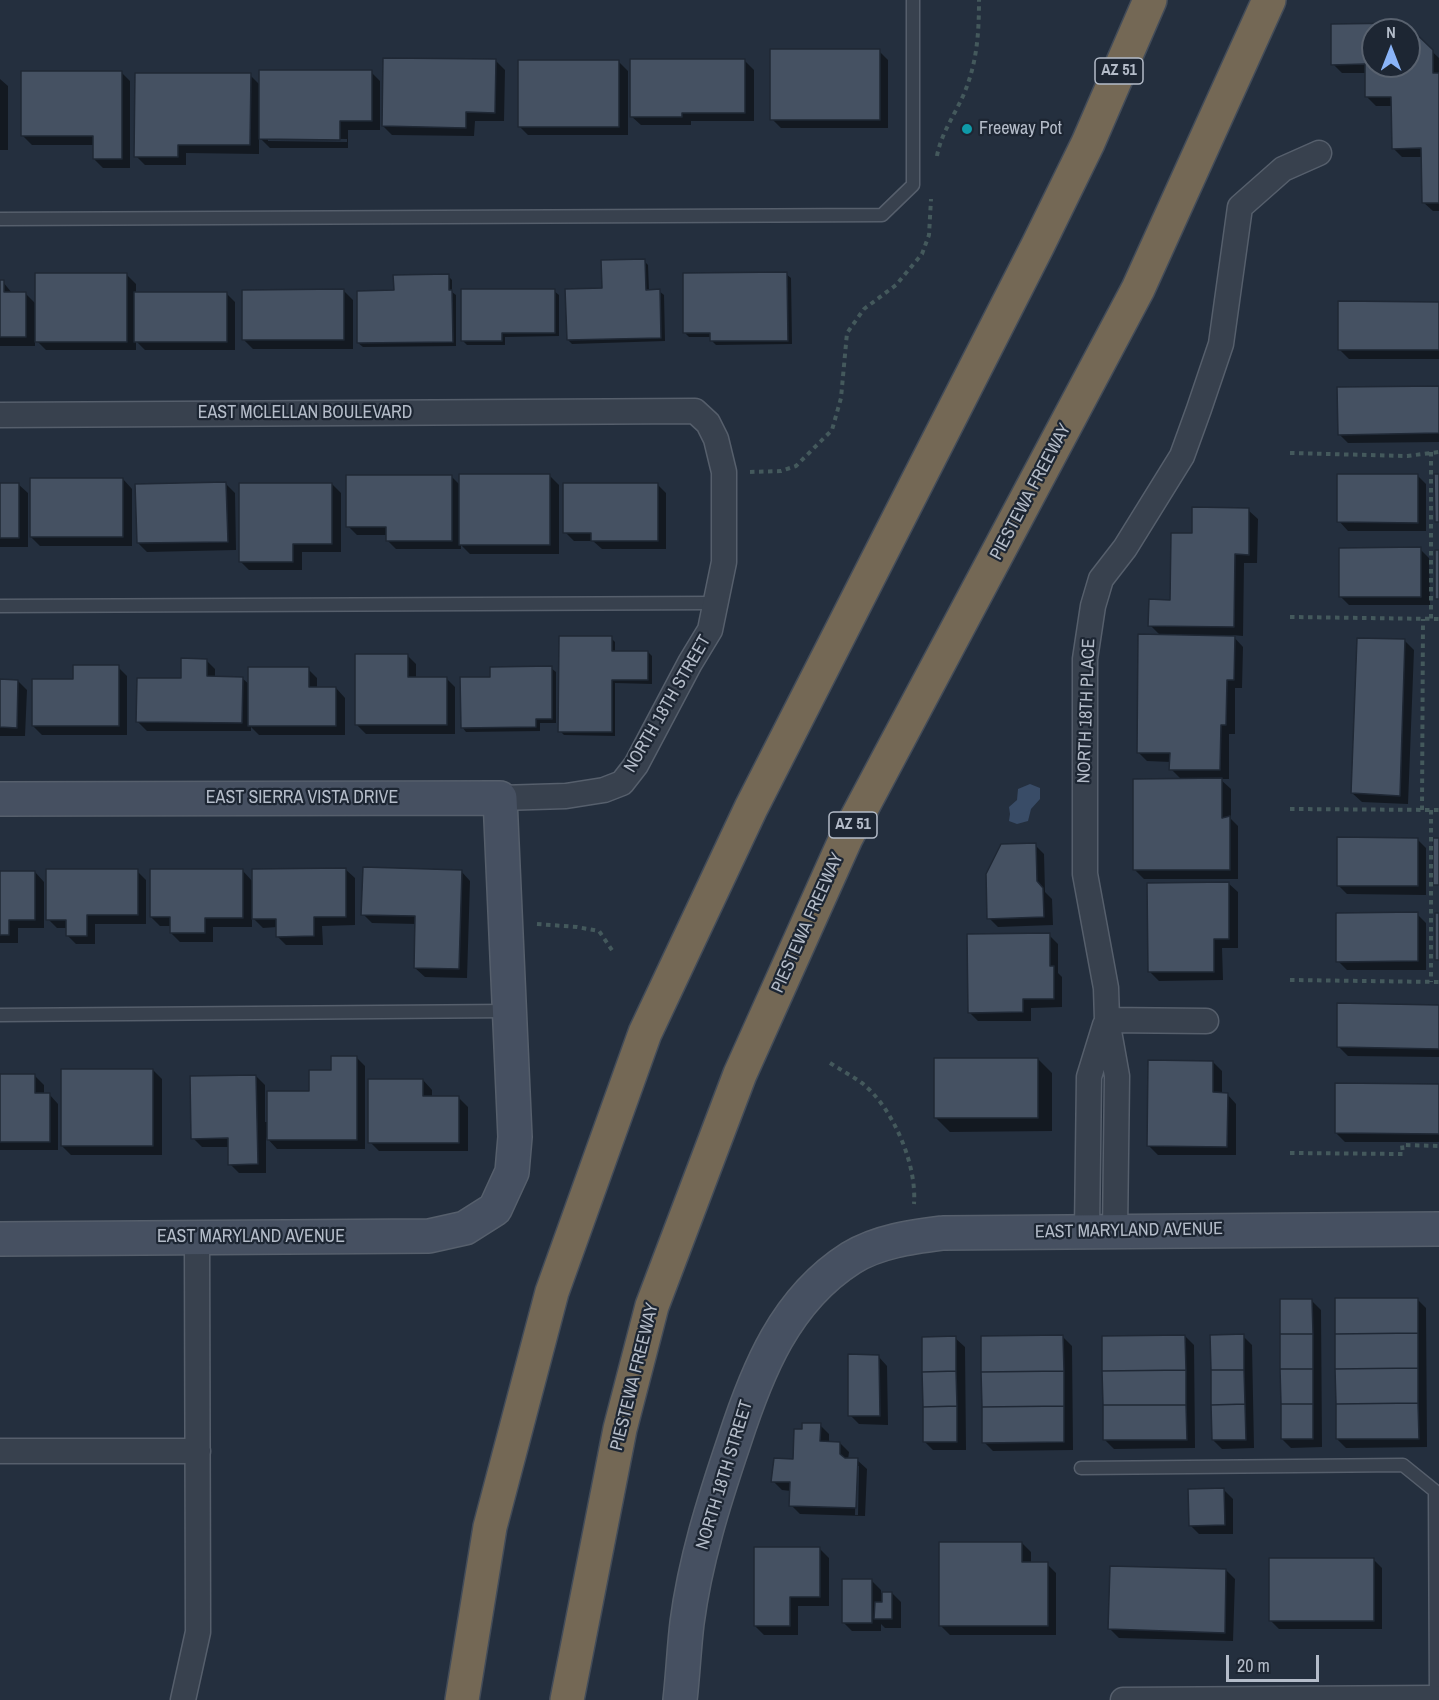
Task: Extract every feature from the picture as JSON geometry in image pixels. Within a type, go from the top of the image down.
[{"type":"highway","name":"AZ 51","points":[[462,1700],[490,1527],[552,1292],[645,1033],[751,807],[1088,143],[1149,0]]},
{"type":"highway","name":"PIESTEWA FREEWAY","points":[[567,1700],[620,1429],[652,1306],[740,1074],[846,838],[1138,289],[1269,0]]},
{"type":"street","name":"NORTH 18TH PLACE","points":[[1101,1231],[1117,1076],[1107,1020],[1106,988],[1085,874],[1085,659],[1093,606],[1101,579],[1125,548],[1182,456],[1221,344],[1240,207],[1283,169],[1319,153]]},
{"type":"street","name":"NORTH 18TH STREET","points":[[604,790],[622,783],[636,765],[710,630],[724,562],[724,472],[708,423],[695,411],[611,410]]},
{"type":"street","name":"EAST MCLELLAN BOULEVARD","points":[[0,415],[611,410]]},
{"type":"street","name":"EAST SIERRA VISTA DRIVE","points":[[0,799],[500,798],[566,796],[604,790]]},
{"type":"street","points":[[500,798],[508,1011]]},
{"type":"street","name":"EAST MARYLAND AVENUE","points":[[0,1239],[429,1236],[465,1228],[495,1209],[512,1172],[514,1137],[508,1011]]},
{"type":"street","name":"NORTH 18TH PLACE","points":[[1101,1231],[1089,1077],[1107,1020]]},
{"type":"street","points":[[1107,1020],[1206,1021]]},
{"type":"street","name":"EAST MARYLAND AVENUE","points":[[829,1274],[852,1257],[882,1244],[943,1233],[1439,1229]]},
{"type":"street","points":[[183,1700],[198,1632],[197,1237]]},
{"type":"street","name":"NORTH 18TH STREET","points":[[680,1700],[687,1622],[696,1574],[709,1519],[748,1399],[790,1316],[829,1274]]},
{"type":"street","points":[[0,1451],[198,1451]]},
{"type":"street","points":[[1123,1700],[1436,1698]]},
{"type":"lane","points":[[0,219],[882,215],[913,185],[913,0]]},
{"type":"lane","points":[[0,606],[715,603]]},
{"type":"lane","points":[[0,1015],[508,1011]]},
{"type":"lane","points":[[1081,1468],[1403,1465],[1435,1491],[1436,1698]]},
{"type":"path","points":[[936,161],[940,142],[972,72],[978,41],[979,0]]},
{"type":"path","points":[[724,472],[781,471],[796,466],[831,430],[841,398],[847,333],[864,309],[896,285],[922,254],[930,235],[932,191]]},
{"type":"path","points":[[1431,452],[1431,619]]},
{"type":"path","points":[[1290,453],[1407,456],[1439,452]]},
{"type":"path","points":[[1290,617],[1439,619]]},
{"type":"path","points":[[1422,810],[1423,619]]},
{"type":"path","points":[[1290,809],[1439,810]]},
{"type":"path","points":[[1431,810],[1431,982]]},
{"type":"path","points":[[504,925],[540,924],[599,931],[614,952]]},
{"type":"path","points":[[1290,980],[1439,982]]},
{"type":"path","points":[[830,1063],[863,1084],[887,1110],[909,1158],[915,1196],[911,1238]]},
{"type":"path","points":[[1290,1153],[1403,1154],[1402,1145],[1439,1146]]},
{"type":"water","points":[[1030,784],[1040,788],[1040,799],[1031,809],[1028,821],[1017,824],[1009,821],[1009,807],[1017,800],[1018,789]]},
{"type":"building","points":[[1331,24],[1361,24],[1361,64],[1331,65]]},
{"type":"building","points":[[1421,38],[1433,50],[1433,73],[1439,73],[1439,203],[1422,203],[1421,148],[1392,149],[1391,97],[1365,97],[1365,78],[1421,78]]},
{"type":"building","points":[[770,49],[880,49],[880,120],[770,120]]},
{"type":"building","points":[[383,58],[496,59],[495,113],[466,112],[466,128],[382,126]]},
{"type":"building","points":[[630,59],[745,59],[745,113],[682,113],[682,117],[630,117]]},
{"type":"building","points":[[518,60],[619,60],[619,127],[518,127]]},
{"type":"building","points":[[259,70],[372,70],[372,121],[340,121],[340,140],[259,139]]},
{"type":"building","points":[[21,71],[122,71],[122,159],[93,159],[93,136],[21,136]]},
{"type":"building","points":[[135,73],[251,73],[250,145],[178,145],[178,157],[134,157]]},
{"type":"building","points":[[645,259],[646,290],[660,289],[661,338],[567,340],[565,289],[602,288],[601,260]]},
{"type":"building","points":[[787,272],[788,341],[710,341],[710,333],[683,333],[683,273]]},
{"type":"building","points":[[35,273],[127,273],[127,342],[35,342]]},
{"type":"building","points":[[449,274],[449,290],[452,290],[453,342],[357,343],[357,291],[394,290],[393,275]]},
{"type":"building","points":[[0,280],[4,280],[4,292],[26,292],[26,337],[0,337]]},
{"type":"building","points":[[344,289],[344,340],[242,340],[242,290]]},
{"type":"building","points":[[461,289],[555,289],[555,333],[502,333],[502,341],[461,341]]},
{"type":"building","points":[[134,292],[227,292],[227,342],[134,342]]},
{"type":"building","points":[[1338,301],[1439,302],[1439,350],[1338,350]]},
{"type":"building","points":[[1439,386],[1439,433],[1338,435],[1337,387]]},
{"type":"building","points":[[459,474],[550,474],[550,545],[459,545]]},
{"type":"building","points":[[1337,474],[1418,474],[1418,523],[1337,522]]},
{"type":"building","points":[[1434,474],[1439,474],[1439,522],[1435,522]]},
{"type":"building","points":[[346,475],[452,475],[452,541],[386,541],[386,527],[346,527]]},
{"type":"building","points":[[30,478],[123,478],[123,537],[30,537]]},
{"type":"building","points":[[226,482],[228,542],[137,543],[135,484]]},
{"type":"building","points":[[0,483],[19,483],[19,538],[0,538]]},
{"type":"building","points":[[239,483],[332,483],[332,544],[293,544],[293,562],[239,562]]},
{"type":"building","points":[[563,483],[658,483],[658,541],[591,541],[591,533],[563,533]]},
{"type":"building","points":[[1192,507],[1249,508],[1249,555],[1235,554],[1234,627],[1148,626],[1149,599],[1170,600],[1171,533],[1192,533]]},
{"type":"building","points":[[1421,547],[1421,597],[1339,597],[1339,548]]},
{"type":"building","points":[[1435,550],[1439,550],[1439,599],[1435,599]]},
{"type":"building","points":[[1138,634],[1235,636],[1234,680],[1227,680],[1226,725],[1221,725],[1220,770],[1169,770],[1170,753],[1137,753]]},
{"type":"building","points":[[559,636],[612,636],[612,651],[648,651],[648,680],[612,680],[612,732],[558,732]]},
{"type":"building","points":[[1357,638],[1405,639],[1400,796],[1351,793]]},
{"type":"building","points":[[355,654],[408,654],[408,677],[447,677],[447,725],[355,725]]},
{"type":"building","points":[[181,658],[207,659],[207,676],[243,677],[242,723],[136,722],[137,678],[181,678]]},
{"type":"building","points":[[73,665],[119,665],[119,726],[32,726],[32,679],[73,679]]},
{"type":"building","points":[[552,666],[552,719],[536,719],[536,727],[461,728],[460,677],[490,677],[490,667]]},
{"type":"building","points":[[248,667],[309,667],[309,687],[336,687],[336,726],[248,726]]},
{"type":"building","points":[[0,679],[18,680],[17,728],[0,727]]},
{"type":"building","points":[[1222,778],[1222,818],[1230,816],[1230,870],[1133,870],[1133,779]]},
{"type":"building","points":[[1337,837],[1418,838],[1418,886],[1337,886]]},
{"type":"building","points":[[1433,838],[1439,838],[1439,885],[1433,885]]},
{"type":"building","points":[[1036,843],[1037,881],[1043,888],[1044,917],[987,919],[986,874],[1001,844]]},
{"type":"building","points":[[363,867],[462,870],[459,969],[414,968],[415,916],[361,915]]},
{"type":"building","points":[[346,868],[346,917],[314,917],[314,936],[276,937],[276,919],[252,919],[252,869]]},
{"type":"building","points":[[46,869],[138,869],[138,915],[87,915],[87,936],[66,936],[66,920],[46,920]]},
{"type":"building","points":[[150,869],[243,869],[243,918],[205,918],[205,933],[170,933],[170,917],[150,917]]},
{"type":"building","points":[[0,871],[35,871],[35,920],[9,920],[9,935],[0,935]]},
{"type":"building","points":[[1229,882],[1229,939],[1214,939],[1214,972],[1148,972],[1147,883]]},
{"type":"building","points":[[1418,912],[1418,961],[1336,962],[1336,913]]},
{"type":"building","points":[[1435,913],[1439,913],[1439,960],[1435,960]]},
{"type":"building","points":[[1050,933],[1050,966],[1054,966],[1054,999],[1023,999],[1023,1012],[968,1013],[967,934]]},
{"type":"building","points":[[1337,1003],[1439,1005],[1439,1049],[1337,1047]]},
{"type":"building","points":[[331,1056],[357,1056],[357,1140],[267,1140],[267,1091],[309,1091],[309,1070],[331,1070]]},
{"type":"building","points":[[934,1058],[1038,1058],[1038,1118],[934,1118]]},
{"type":"building","points":[[1148,1060],[1213,1061],[1213,1092],[1228,1093],[1227,1147],[1147,1146]]},
{"type":"building","points":[[61,1069],[153,1069],[153,1146],[61,1146]]},
{"type":"building","points":[[0,1074],[35,1074],[35,1093],[50,1093],[50,1142],[0,1142]]},
{"type":"building","points":[[256,1075],[258,1164],[228,1165],[228,1138],[191,1139],[190,1076]]},
{"type":"building","points":[[368,1079],[423,1079],[423,1096],[459,1096],[459,1143],[368,1143]]},
{"type":"building","points":[[1335,1083],[1439,1084],[1439,1134],[1335,1133]]},
{"type":"building","points":[[1335,1298],[1418,1298],[1418,1333],[1335,1334]]},
{"type":"building","points":[[1280,1299],[1312,1299],[1313,1334],[1280,1334]]},
{"type":"building","points":[[1418,1333],[1418,1368],[1335,1369],[1335,1334]]},
{"type":"building","points":[[1244,1334],[1244,1370],[1211,1370],[1210,1335]]},
{"type":"building","points":[[1280,1334],[1313,1334],[1313,1369],[1280,1369]]},
{"type":"building","points":[[1063,1335],[1064,1371],[981,1372],[981,1336]]},
{"type":"building","points":[[1185,1335],[1186,1370],[1102,1371],[1102,1336]]},
{"type":"building","points":[[956,1336],[956,1371],[922,1372],[922,1337]]},
{"type":"building","points":[[848,1354],[879,1355],[880,1416],[848,1416]]},
{"type":"building","points":[[1418,1368],[1418,1403],[1336,1404],[1335,1369]]},
{"type":"building","points":[[1280,1369],[1313,1369],[1313,1404],[1281,1404]]},
{"type":"building","points":[[1186,1370],[1186,1405],[1103,1405],[1102,1371]]},
{"type":"building","points":[[1211,1370],[1244,1370],[1245,1404],[1211,1405]]},
{"type":"building","points":[[956,1371],[957,1406],[923,1407],[922,1372]]},
{"type":"building","points":[[1064,1371],[1064,1406],[982,1407],[981,1372]]},
{"type":"building","points":[[1418,1403],[1419,1439],[1336,1439],[1336,1404]]},
{"type":"building","points":[[1245,1404],[1246,1440],[1212,1440],[1211,1405]]},
{"type":"building","points":[[1281,1404],[1313,1404],[1313,1439],[1281,1439]]},
{"type":"building","points":[[1103,1405],[1186,1405],[1187,1440],[1103,1440]]},
{"type":"building","points":[[957,1406],[957,1442],[923,1442],[923,1407]]},
{"type":"building","points":[[1064,1406],[1064,1442],[982,1443],[982,1407]]},
{"type":"building","points":[[802,1423],[821,1423],[820,1441],[840,1442],[840,1454],[845,1458],[858,1458],[856,1508],[789,1506],[790,1482],[771,1482],[774,1458],[793,1459],[794,1429],[802,1429]]},
{"type":"building","points":[[1224,1488],[1225,1525],[1189,1526],[1188,1489]]},
{"type":"building","points":[[939,1542],[1022,1542],[1022,1562],[1048,1562],[1048,1626],[939,1626]]},
{"type":"building","points":[[754,1547],[820,1547],[820,1597],[790,1597],[790,1626],[754,1626]]},
{"type":"building","points":[[1269,1558],[1374,1558],[1374,1621],[1269,1621]]},
{"type":"building","points":[[1110,1566],[1226,1569],[1225,1633],[1108,1629]]},
{"type":"building","points":[[842,1579],[872,1579],[872,1623],[842,1623]]},
{"type":"building","points":[[882,1592],[892,1592],[892,1619],[874,1619],[875,1602],[882,1602]]},
{"type":"place","name":"Freeway Pot","points":[[967,129]]}]
